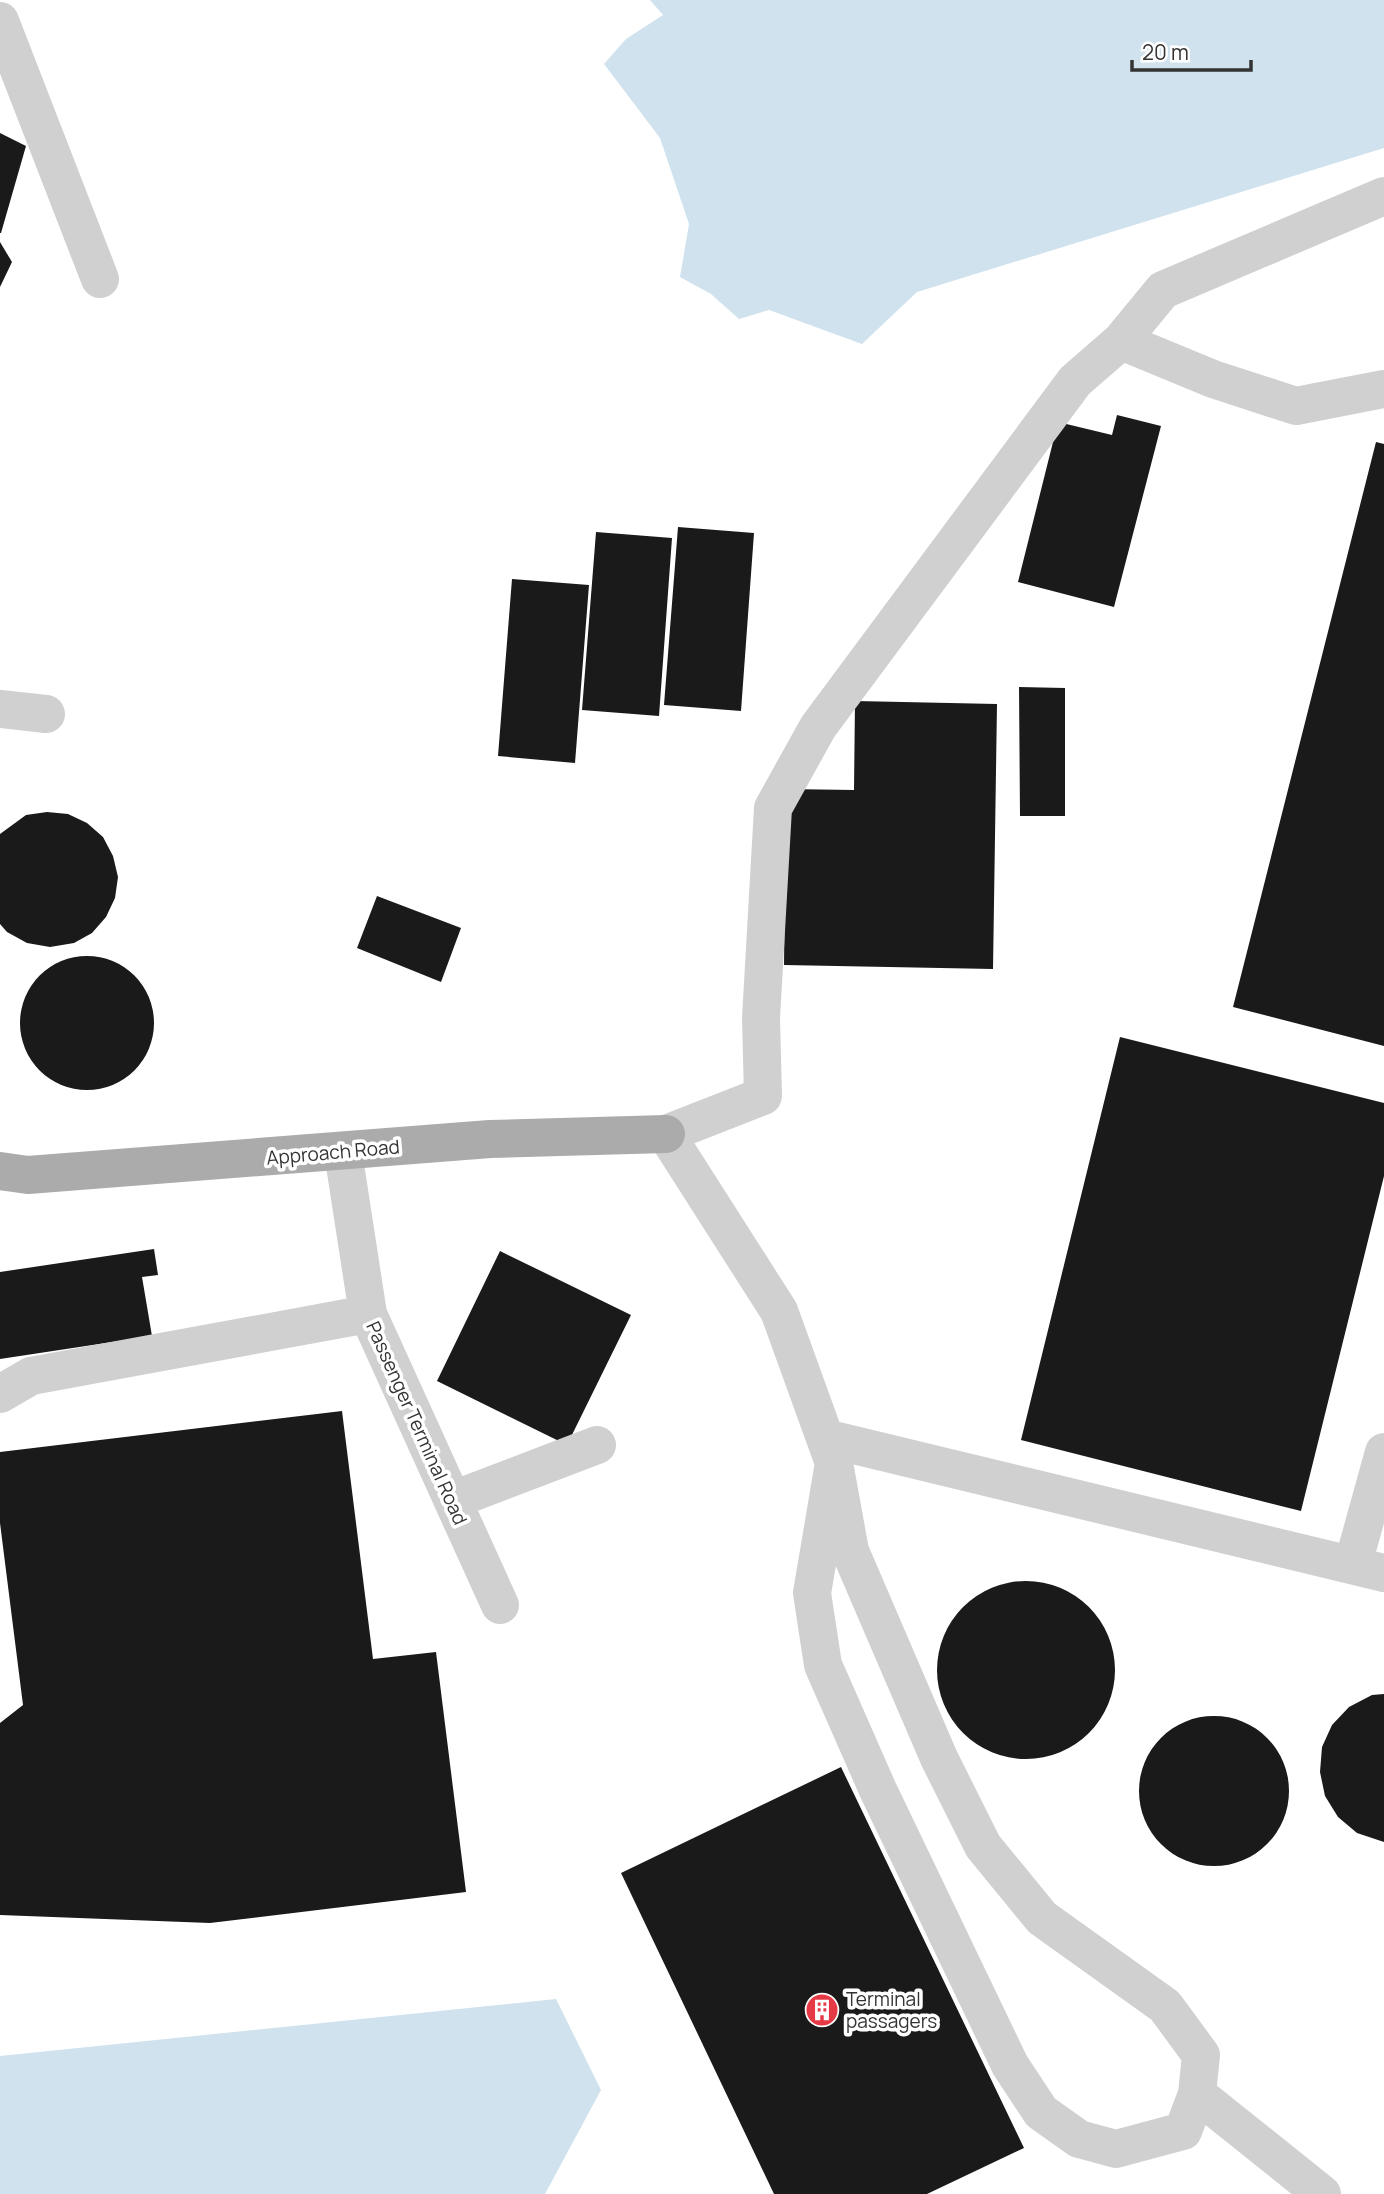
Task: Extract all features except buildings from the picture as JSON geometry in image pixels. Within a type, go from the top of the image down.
[{"type":"main road","name":"Approach Road","points":[[0,1171],[28,1175],[490,1139],[666,1134]]},
{"type":"street","points":[[0,20],[100,279]]},
{"type":"street","points":[[829,1451],[813,1593],[823,1665],[878,1790],[1010,2065],[1041,2112],[1079,2139],[1116,2149],[1183,2131],[1197,2094],[1201,2056],[1165,2007],[1042,1918],[983,1846],[939,1758],[850,1551],[829,1451],[779,1311],[666,1134],[763,1096],[761,1018],[773,808],[818,727],[1075,381],[1121,341],[1163,290],[1384,196]]},
{"type":"street","points":[[1121,341],[1213,379],[1296,406],[1384,389]]},
{"type":"street","points":[[0,709],[46,715]]},
{"type":"street","name":"Passenger Terminal Road","points":[[343,1152],[368,1314],[500,1605]]},
{"type":"street","points":[[0,1394],[31,1376],[368,1314]]},
{"type":"street","points":[[453,1500],[597,1445]]},
{"type":"street","points":[[829,1451],[1369,1568],[1384,1452]]},
{"type":"street","points":[[1197,2094],[1322,2194]]},
{"type":"water","points":[[650,0],[1384,0],[1384,148],[917,292],[862,344],[769,310],[739,319],[711,294],[680,277],[689,224],[660,138],[604,64],[626,39],[663,15]]},
{"type":"water","points":[[556,1999],[601,2090],[545,2194],[0,2194],[0,2056]]},
{"type":"place","name":"Terminal passagers","points":[[822,2010]]}]
